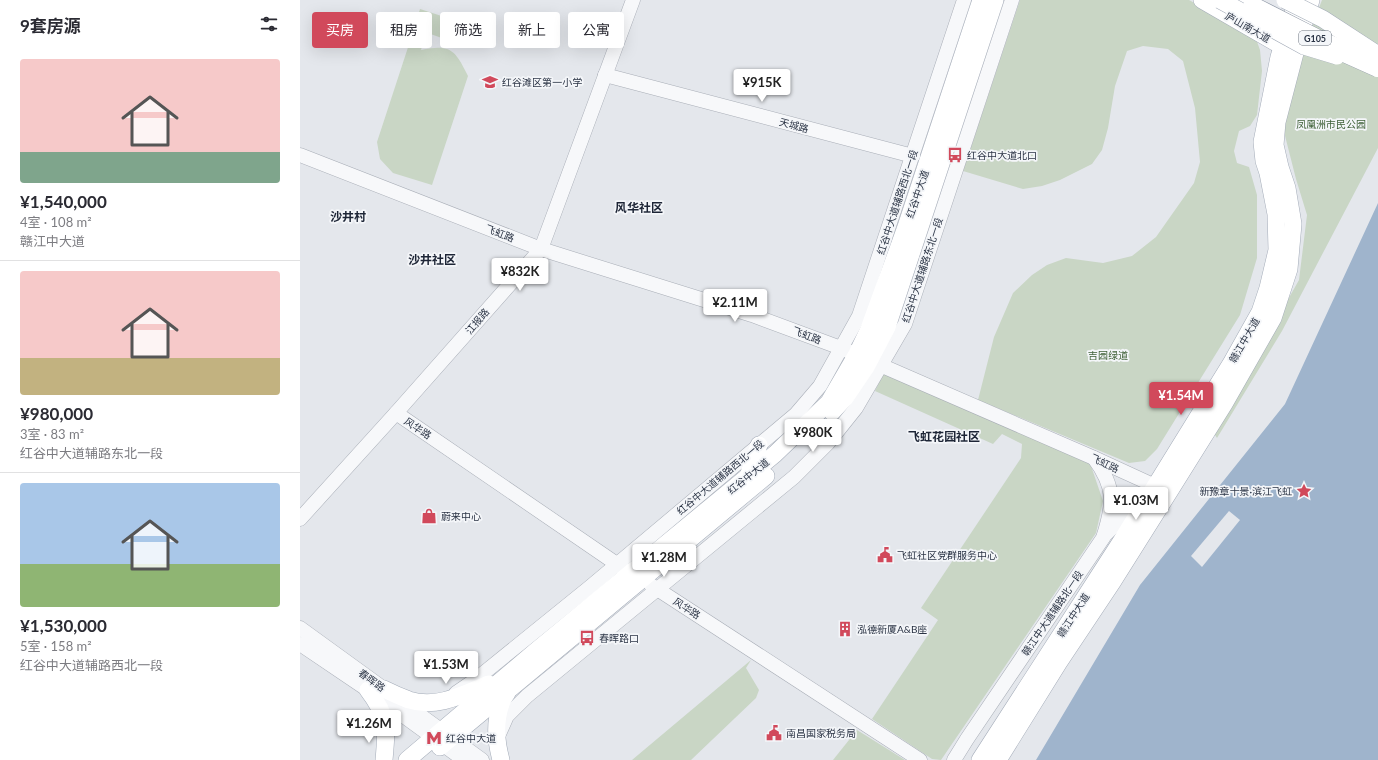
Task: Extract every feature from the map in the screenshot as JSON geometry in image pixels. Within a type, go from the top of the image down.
[{"type":"highway","name":"G105","points":[[1251,2],[1320,41],[1378,67]]},
{"type":"highway","points":[[1251,2],[1378,55]]},
{"type":"main road","name":"红谷中大道","points":[[630,572],[795,451],[845,398],[862,357],[869,330],[906,227],[982,0]]},
{"type":"main road","name":"红谷中大道","points":[[407,760],[442,738],[508,682],[630,572],[775,454],[829,402],[862,357],[887,327],[996,0]]},
{"type":"main road","name":"庐山南大道","points":[[1202,0],[1288,50]]},
{"type":"main road","points":[[1220,0],[1304,46],[1378,67]]},
{"type":"main road","points":[[1285,0],[1323,19],[1378,55]]},
{"type":"main road","name":"赣江中大道","points":[[998,760],[1113,581],[1260,312],[1268,288],[1277,250],[1276,214],[1271,186],[1264,162],[1262,142],[1264,128],[1288,50],[1306,0]]},
{"type":"main road","points":[[748,476],[759,445]]},
{"type":"main road","name":"赣江中大道","points":[[980,760],[1122,540],[1162,489]]},
{"type":"main road","points":[[384,760],[386,728],[376,690],[426,703],[443,702],[469,692],[508,682]]},
{"type":"main road","points":[[501,760],[497,738],[501,703],[508,682]]},
{"type":"main road","name":"红谷中大道","points":[[424,760],[442,738]]},
{"type":"street","name":"江报路","points":[[300,519],[541,249],[633,0]]},
{"type":"street","name":"红谷中大道辅路西北一段","points":[[443,702],[630,572],[759,445],[796,414],[820,386],[862,357],[859,316],[964,0]]},
{"type":"street","name":"红谷中大道辅路东北一段","points":[[497,738],[507,716],[528,696],[794,477],[828,443],[856,408],[862,357],[905,324],[1012,0]]},
{"type":"street","name":"天城路","points":[[605,75],[912,156]]},
{"type":"street","name":"飞虹路","points":[[300,155],[541,249],[752,315],[862,357],[1162,489]]},
{"type":"street","name":"风华路","points":[[396,413],[630,572],[920,760]]},
{"type":"street","name":"赣江中大道辅路北一段","points":[[954,760],[1102,538],[1111,506],[1111,492],[1104,470],[1094,458]]},
{"type":"street","points":[[1102,538],[1119,521],[1135,499],[1162,489]]},
{"type":"street","name":"春晖路","points":[[300,628],[376,690],[442,738],[482,760]]},
{"type":"street","name":"春晖路","points":[[300,644],[376,690]]},
{"type":"street","name":"春晖路","points":[[442,738],[464,760]]},
{"type":"street","points":[[375,760],[386,741]]},
{"type":"green space","name":"吉园绿道","points":[[1020,0],[1189,0],[1255,36],[1260,50],[1262,71],[1257,115],[1250,126],[1239,131],[1234,151],[1237,163],[1249,167],[1257,195],[1257,258],[1240,315],[1157,449],[1145,461],[1129,463],[978,400],[994,337],[1013,293],[1032,275],[1047,265],[1066,258],[1103,263],[1132,256],[1156,237],[1194,183],[1200,162],[1195,108],[1183,61],[1168,49],[1143,46],[1127,51],[1115,86],[1108,128],[1102,150],[1092,164],[1060,180],[1042,186],[1023,189],[963,171]]},
{"type":"green space","name":"凤凰洲市民公园","points":[[1322,0],[1378,0],[1378,148],[1282,331],[1217,438],[1213,432],[1299,280],[1307,215],[1282,124],[1297,64]]},
{"type":"green space","points":[[420,9],[429,12],[419,12]]},
{"type":"green space","points":[[432,13],[440,15],[440,37],[432,34]]},
{"type":"green space","points":[[408,48],[422,48],[421,50],[439,48],[451,51],[459,60],[468,76],[432,185],[393,173],[380,159],[377,142]]},
{"type":"green space","points":[[884,372],[1090,463],[1103,501],[1096,533],[941,760],[932,759],[872,719],[938,620],[921,608],[1021,458],[1022,444],[1002,434],[993,444],[875,391]]},
{"type":"green space","points":[[751,660],[746,668],[759,690],[756,698],[691,760],[632,760]]},
{"type":"green space","points":[[857,730],[905,760],[833,760]]},
{"type":"water","points":[[1378,203],[1378,760],[1036,760],[1140,585],[1285,404]]},
{"type":"pier","points":[[1229,511],[1240,520],[1202,567],[1191,556]]},
{"type":"place","name":"红谷滩区第一小学","points":[[490,82]]},
{"type":"place","name":"红谷中大道北口","points":[[955,155]]},
{"type":"place","name":"新豫章十景·滨江飞虹","points":[[1304,491]]},
{"type":"place","name":"蔚来中心","points":[[429,516]]},
{"type":"place","name":"飞虹社区党群服务中心","points":[[885,555]]},
{"type":"place","name":"泓德新厦A&B座","points":[[845,629]]},
{"type":"place","name":"春晖路口","points":[[587,638]]},
{"type":"place","name":"南昌国家税务局","points":[[774,733]]},
{"type":"place","name":"红谷中大道","points":[[434,738]]},
{"type":"district","name":"风华社区","points":[[639,207]]},
{"type":"district","name":"沙井村","points":[[348,216]]},
{"type":"district","name":"沙井社区","points":[[432,259]]},
{"type":"district","name":"飞虹花园社区","points":[[944,436]]}]
